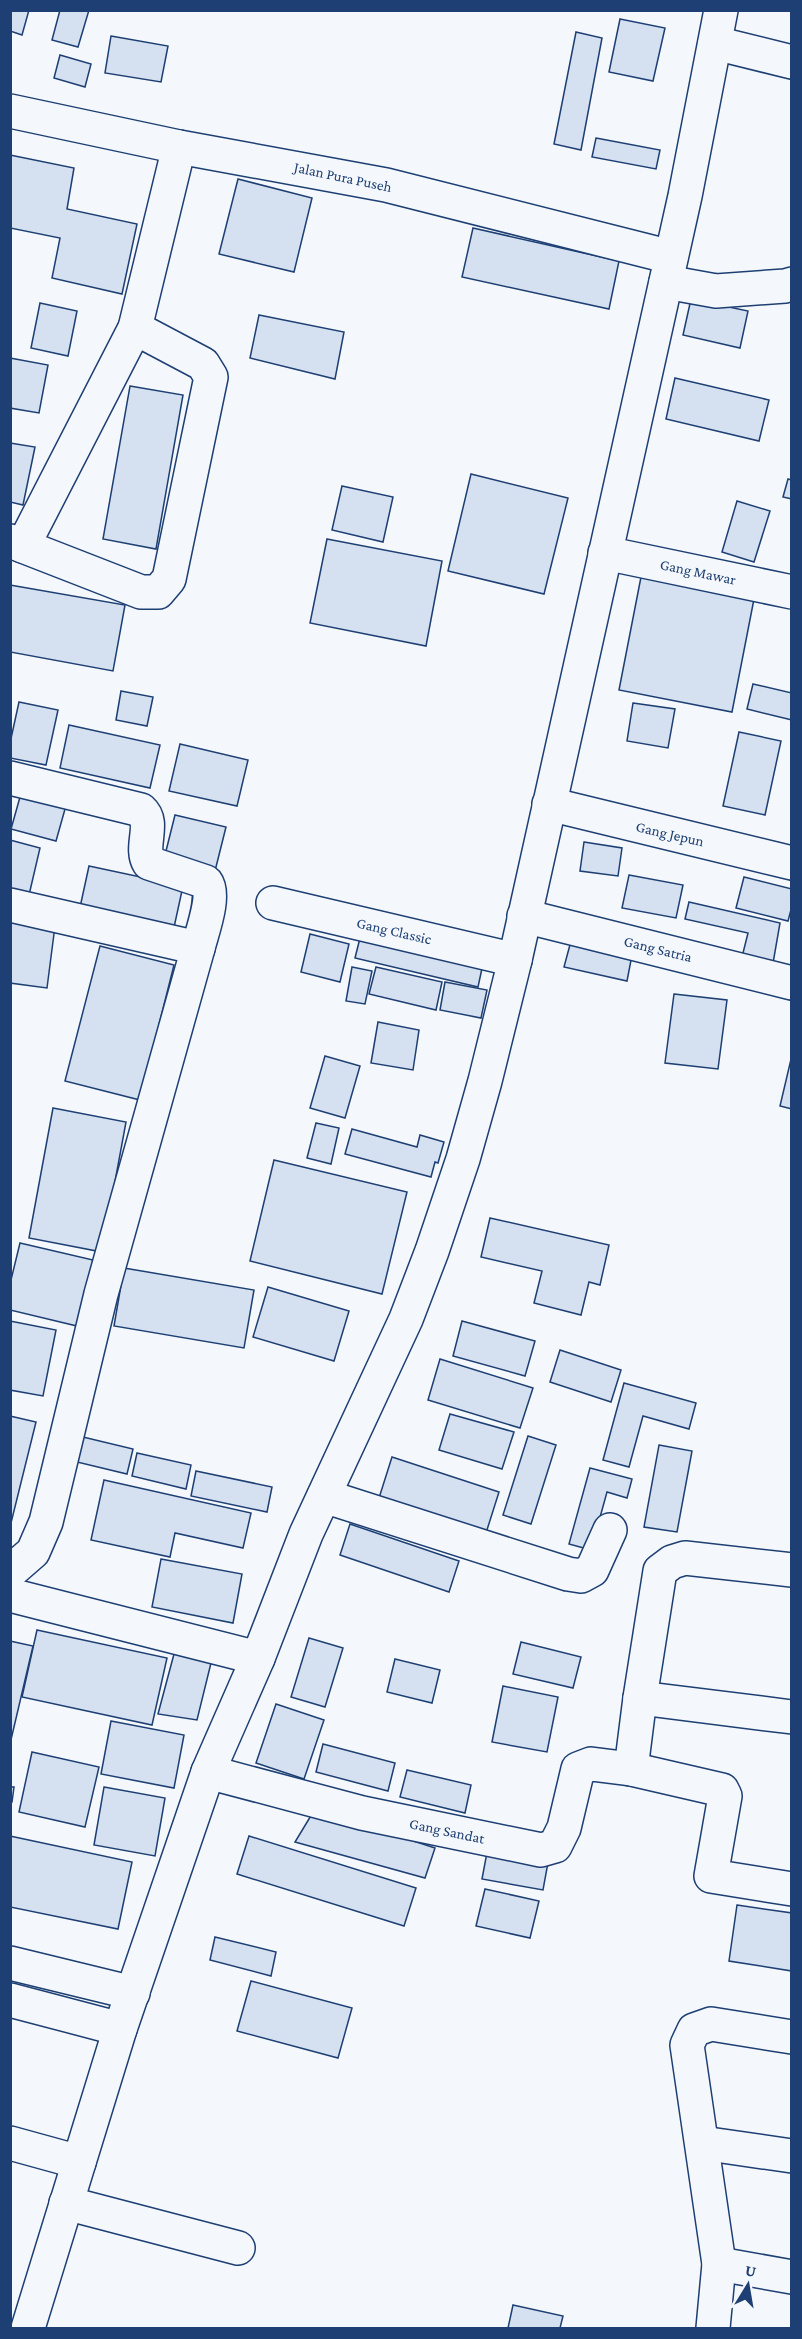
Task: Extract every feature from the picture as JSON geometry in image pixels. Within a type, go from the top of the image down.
[{"type":"street","points":[[28,2328],[120,2029],[208,1772],[258,1658],[287,1580],[406,1319],[432,1251],[482,1092],[514,960],[669,270],[721,10]]},
{"type":"street","points":[[715,43],[792,62]]},
{"type":"street","name":"Jalan Pura Puseh","points":[[10,111],[179,147],[386,185],[669,270],[716,291],[792,284]]},
{"type":"street","points":[[135,328],[203,364],[211,377],[169,579],[158,592],[141,592],[17,544],[135,328],[179,147]]},
{"type":"street","name":"Gang Mawar","points":[[605,553],[792,592]]},
{"type":"street","points":[[10,778],[141,810],[147,819],[145,852],[149,863],[206,882],[211,895],[101,1294],[46,1522],[33,1552],[10,1572]]},
{"type":"street","name":"Gang Jepun","points":[[549,804],[792,862]]},
{"type":"street","name":"Gang Classic","points":[[273,903],[514,960]]},
{"type":"street","points":[[10,905],[198,948]]},
{"type":"street","name":"Gang Satria","points":[[524,916],[792,983]]},
{"type":"street","points":[[324,1496],[568,1574],[581,1576],[592,1570],[610,1530]]},
{"type":"street","points":[[792,1570],[685,1558],[672,1562],[660,1571],[631,1768],[722,1790],[725,1796],[711,1876],[792,1889]]},
{"type":"street","points":[[10,1596],[258,1658]]},
{"type":"street","points":[[640,1698],[792,1717]]},
{"type":"street","name":"Gang Sandat","points":[[208,1772],[362,1813],[541,1850],[555,1846],[564,1828],[578,1769],[591,1764],[631,1768]]},
{"type":"street","points":[[10,1963],[133,1993]]},
{"type":"street","points":[[10,2000],[120,2029]]},
{"type":"street","points":[[713,2328],[719,2264],[687,2044],[694,2030],[711,2024],[792,2037]]},
{"type":"street","points":[[10,2143],[79,2162]]},
{"type":"street","points":[[702,2143],[792,2157]]},
{"type":"street","points":[[66,2203],[238,2248]]},
{"type":"street","points":[[719,2264],[792,2277]]},
{"type":"building","points":[[10,10],[29,10],[22,35],[10,31]]},
{"type":"building","points":[[60,10],[89,10],[78,47],[52,40]]},
{"type":"building","points":[[620,19],[665,28],[653,81],[609,72]]},
{"type":"building","points":[[576,32],[602,38],[581,150],[554,144]]},
{"type":"building","points":[[111,36],[168,46],[161,82],[105,73]]},
{"type":"building","points":[[60,55],[91,64],[85,87],[54,78]]},
{"type":"building","points":[[596,138],[660,150],[656,169],[592,157]]},
{"type":"building","points":[[10,155],[74,168],[67,209],[137,224],[122,294],[52,278],[60,238],[10,228]]},
{"type":"building","points":[[238,179],[312,198],[294,272],[219,254]]},
{"type":"building","points":[[473,228],[619,261],[609,309],[462,277]]},
{"type":"building","points":[[691,299],[748,311],[740,348],[683,335]]},
{"type":"building","points":[[40,303],[77,311],[68,356],[31,348]]},
{"type":"building","points":[[259,315],[344,332],[335,379],[250,358]]},
{"type":"building","points":[[10,358],[48,365],[39,413],[10,408]]},
{"type":"building","points":[[675,378],[769,400],[759,441],[666,419]]},
{"type":"building","points":[[130,386],[183,395],[156,549],[103,539]]},
{"type":"building","points":[[10,443],[35,447],[23,505],[10,502]]},
{"type":"building","points":[[471,474],[568,498],[544,594],[448,571]]},
{"type":"building","points":[[788,479],[792,480],[792,499],[783,497]]},
{"type":"building","points":[[342,486],[393,497],[383,542],[332,530]]},
{"type":"building","points":[[737,501],[770,511],[754,562],[722,552]]},
{"type":"building","points":[[327,539],[442,561],[426,646],[310,623]]},
{"type":"building","points":[[641,577],[754,599],[732,712],[619,690]]},
{"type":"building","points":[[10,585],[125,605],[113,671],[10,652]]},
{"type":"building","points":[[753,684],[792,693],[792,720],[747,709]]},
{"type":"building","points":[[121,691],[153,697],[147,726],[116,720]]},
{"type":"building","points":[[19,702],[58,710],[46,765],[10,758],[10,743]]},
{"type":"building","points":[[633,703],[675,709],[668,748],[627,741]]},
{"type":"building","points":[[69,725],[160,745],[150,788],[60,768]]},
{"type":"building","points":[[739,732],[781,741],[765,815],[723,806]]},
{"type":"building","points":[[180,744],[248,760],[237,806],[169,791]]},
{"type":"building","points":[[22,790],[67,802],[56,841],[11,829]]},
{"type":"building","points":[[175,815],[226,827],[213,879],[162,867]]},
{"type":"building","points":[[10,840],[40,848],[29,895],[10,891]]},
{"type":"building","points":[[584,842],[622,848],[618,876],[580,871]]},
{"type":"building","points":[[89,866],[183,886],[173,932],[79,912]]},
{"type":"building","points":[[629,875],[683,885],[676,918],[622,908]]},
{"type":"building","points":[[744,877],[792,889],[792,906],[788,921],[736,908]]},
{"type":"building","points":[[689,902],[780,923],[772,969],[741,961],[748,933],[685,919]]},
{"type":"building","points":[[10,920],[55,926],[47,988],[10,983]]},
{"type":"building","points":[[362,930],[484,959],[478,987],[355,958]]},
{"type":"building","points":[[310,934],[349,944],[340,982],[301,972]]},
{"type":"building","points":[[571,941],[632,955],[627,981],[564,967]]},
{"type":"building","points":[[100,946],[174,965],[140,1100],[65,1081]]},
{"type":"building","points":[[352,967],[372,971],[365,1004],[346,1001]]},
{"type":"building","points":[[376,967],[442,982],[436,1010],[369,994]]},
{"type":"building","points":[[445,982],[487,990],[481,1018],[440,1010]]},
{"type":"building","points":[[674,994],[727,1000],[718,1069],[665,1063]]},
{"type":"building","points":[[378,1022],[419,1030],[413,1070],[371,1063]]},
{"type":"building","points":[[792,1055],[792,1109],[780,1106]]},
{"type":"building","points":[[325,1056],[360,1066],[345,1118],[310,1108]]},
{"type":"building","points":[[53,1108],[126,1122],[102,1252],[29,1238]]},
{"type":"building","points":[[316,1123],[339,1128],[331,1164],[307,1158]]},
{"type":"building","points":[[352,1129],[417,1147],[420,1135],[444,1142],[431,1177],[345,1154]]},
{"type":"building","points":[[274,1160],[407,1192],[382,1294],[250,1261]]},
{"type":"building","points":[[490,1218],[609,1245],[600,1285],[589,1282],[581,1315],[534,1303],[542,1271],[481,1257]]},
{"type":"building","points":[[20,1243],[93,1260],[77,1326],[10,1310],[10,1284]]},
{"type":"building","points":[[124,1268],[254,1290],[244,1348],[114,1326]]},
{"type":"building","points":[[268,1287],[349,1311],[334,1361],[253,1337]]},
{"type":"building","points":[[10,1321],[56,1330],[43,1396],[10,1390]]},
{"type":"building","points":[[462,1321],[535,1341],[525,1376],[453,1356]]},
{"type":"building","points":[[560,1350],[621,1370],[611,1402],[550,1382]]},
{"type":"building","points":[[440,1359],[533,1388],[520,1428],[428,1400]]},
{"type":"building","points":[[624,1383],[696,1403],[689,1429],[643,1416],[629,1467],[603,1460]]},
{"type":"building","points":[[450,1414],[514,1432],[502,1469],[439,1450]]},
{"type":"building","points":[[10,1416],[36,1422],[10,1527]]},
{"type":"building","points":[[528,1436],[556,1445],[531,1524],[503,1515]]},
{"type":"building","points":[[83,1437],[133,1449],[127,1474],[77,1462]]},
{"type":"building","points":[[659,1445],[692,1451],[677,1532],[644,1527]]},
{"type":"building","points":[[137,1453],[191,1465],[186,1489],[132,1476]]},
{"type":"building","points":[[392,1457],[499,1492],[486,1533],[379,1498]]},
{"type":"building","points":[[590,1468],[632,1479],[627,1498],[607,1492],[591,1550],[569,1544]]},
{"type":"building","points":[[196,1471],[272,1487],[267,1512],[191,1496]]},
{"type":"building","points":[[104,1480],[251,1513],[243,1548],[175,1533],[170,1557],[91,1540]]},
{"type":"building","points":[[350,1524],[459,1561],[449,1592],[340,1555]]},
{"type":"building","points":[[161,1559],[242,1574],[233,1623],[152,1607]]},
{"type":"building","points":[[37,1630],[167,1658],[152,1725],[22,1697]]},
{"type":"building","points":[[309,1638],[343,1648],[325,1707],[291,1697]]},
{"type":"building","points":[[10,1641],[33,1646],[10,1744]]},
{"type":"building","points":[[521,1642],[581,1657],[573,1688],[513,1674]]},
{"type":"building","points":[[174,1654],[211,1663],[197,1720],[158,1714]]},
{"type":"building","points":[[395,1659],[440,1670],[432,1703],[387,1692]]},
{"type":"building","points":[[503,1686],[558,1697],[547,1752],[492,1742]]},
{"type":"building","points":[[276,1704],[324,1720],[304,1779],[256,1763]]},
{"type":"building","points":[[111,1721],[184,1735],[174,1788],[101,1774]]},
{"type":"building","points":[[323,1744],[395,1763],[388,1791],[316,1772]]},
{"type":"building","points":[[32,1752],[99,1767],[85,1827],[19,1812]]},
{"type":"building","points":[[407,1770],[471,1785],[465,1813],[400,1797]]},
{"type":"building","points":[[10,1787],[14,1787],[12,1802],[10,1802]]},
{"type":"building","points":[[104,1787],[165,1798],[155,1856],[94,1845]]},
{"type":"building","points":[[315,1809],[435,1848],[425,1878],[295,1842]]},
{"type":"building","points":[[10,1836],[132,1862],[118,1929],[10,1907]]},
{"type":"building","points":[[249,1836],[416,1888],[404,1926],[237,1874]]},
{"type":"building","points":[[488,1847],[549,1857],[543,1890],[482,1879]]},
{"type":"building","points":[[485,1889],[539,1901],[530,1938],[476,1926]]},
{"type":"building","points":[[737,1905],[792,1913],[792,1971],[729,1961]]},
{"type":"building","points":[[215,1937],[276,1952],[271,1976],[210,1960]]},
{"type":"building","points":[[251,1981],[352,2008],[338,2058],[237,2031]]},
{"type":"building","points":[[513,2305],[563,2316],[560,2328],[508,2328]]}]
